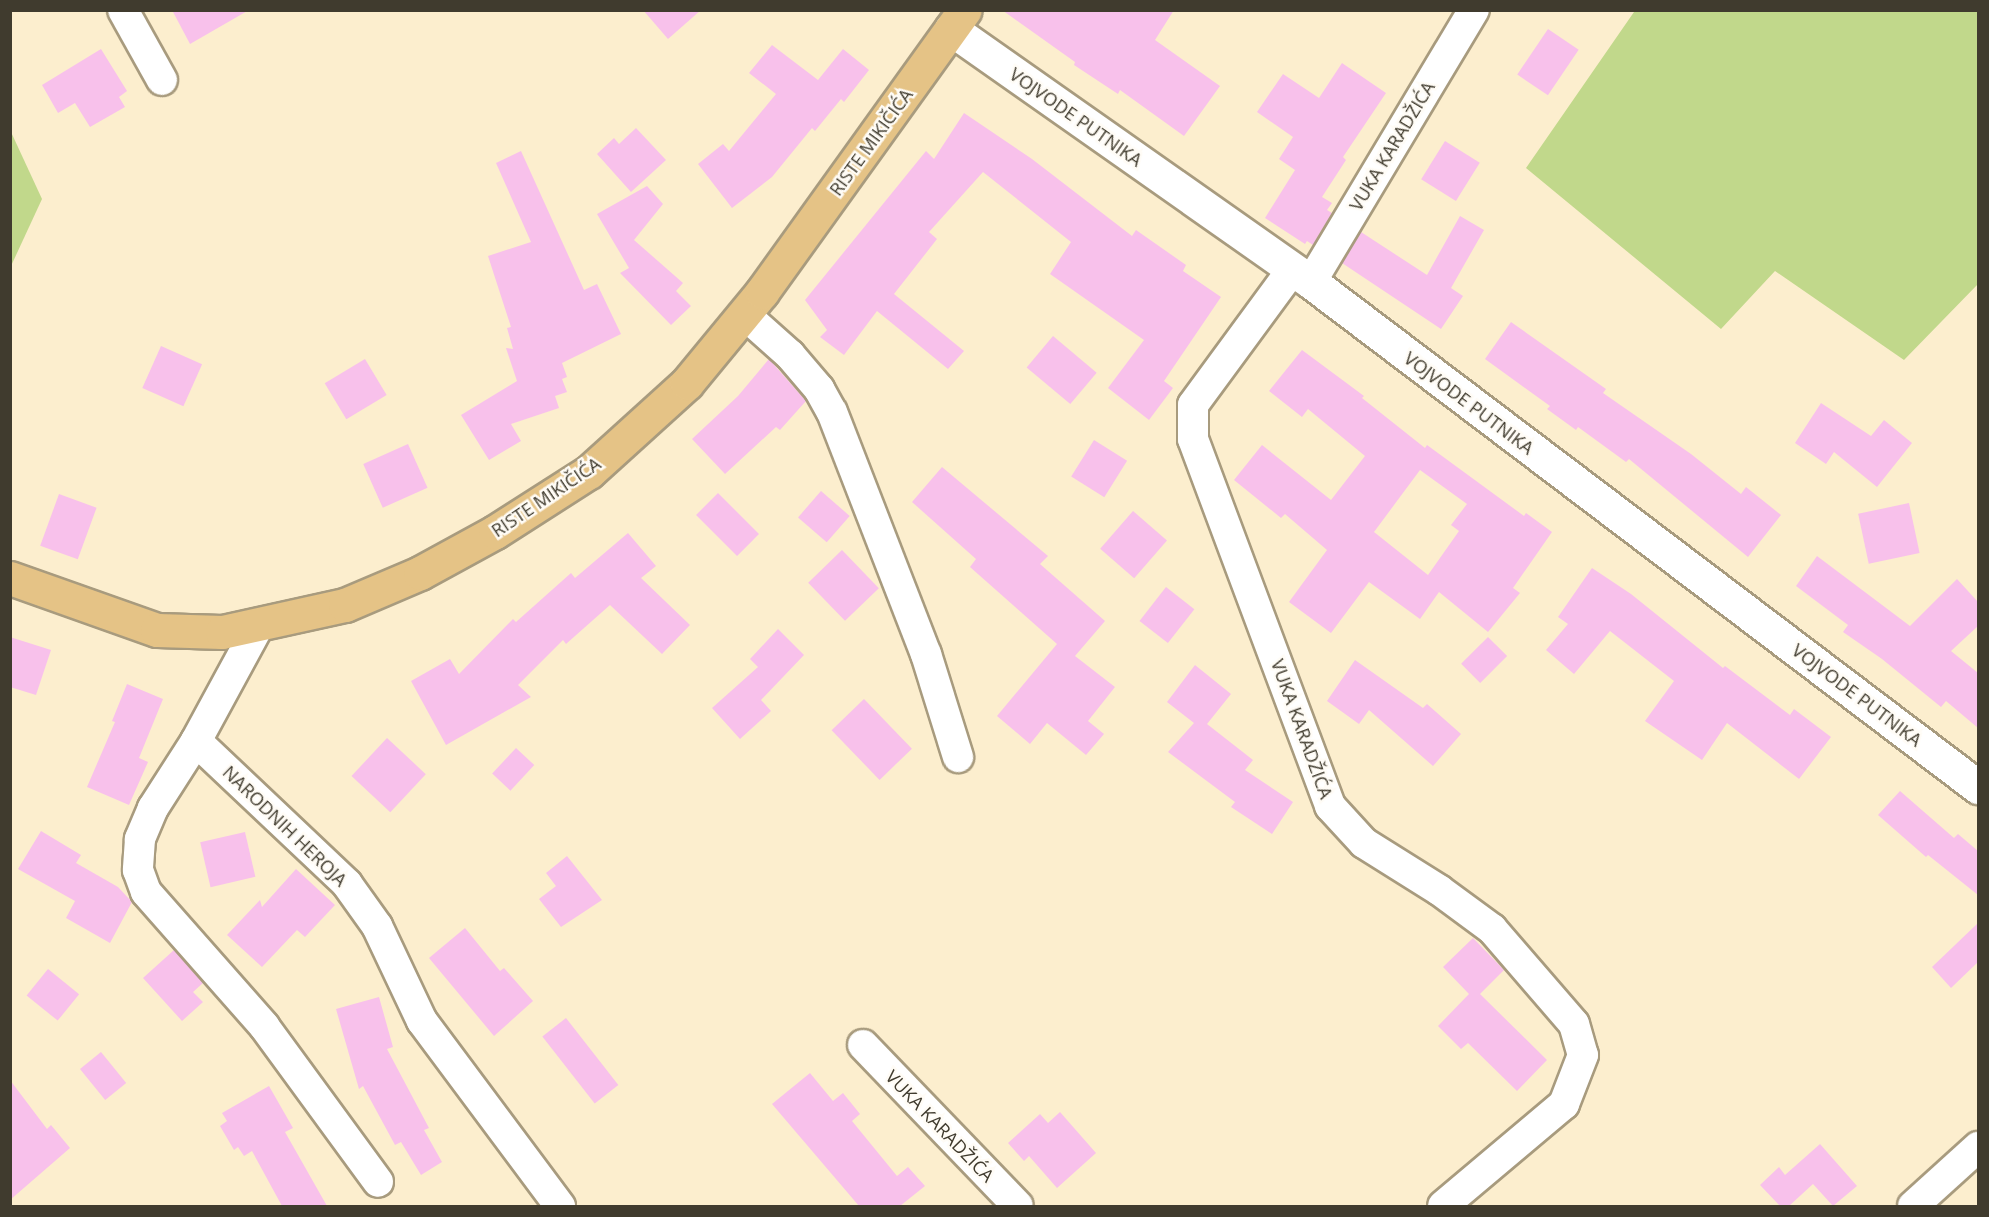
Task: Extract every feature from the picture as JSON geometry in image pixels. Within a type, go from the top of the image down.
[{"type":"main road","name":"RISTE MIKIČIĆA","points":[[10,578],[157,630],[222,632],[345,604],[420,573],[495,532],[590,472],[687,383],[744,314],[958,20]]},
{"type":"street","points":[[123,10],[162,80]]},
{"type":"street","name":"VUKA KARADŽIĆA","points":[[1443,1206],[1564,1104],[1583,1055],[1574,1024],[1492,929],[1439,890],[1364,843],[1330,806],[1197,450],[1192,430],[1193,405],[1302,276],[1474,10]]},
{"type":"street","name":"VOJVODE PUTNIKA","points":[[958,20],[1302,276],[1978,787]]},
{"type":"street","points":[[744,314],[790,355],[819,389],[832,412],[926,654],[958,757]]},
{"type":"street","points":[[259,624],[196,741],[153,808],[140,839],[138,870],[146,892],[264,1026],[378,1182]]},
{"type":"street","name":"NARODNIH HEROJA","points":[[196,741],[347,884],[377,926],[422,1021],[560,1206]]},
{"type":"street","name":"VUKA KARADŽIĆA","points":[[863,1045],[1018,1206]]},
{"type":"street","points":[[1913,1206],[1978,1147]]},
{"type":"green space","points":[[1632,11],[1978,11],[1978,284],[1904,360],[1775,271],[1721,329],[1526,168],[1634,12]]},
{"type":"green space","points":[[11,132],[42,199],[10,266]]},
{"type":"building","points":[[172,10],[249,10],[190,44]]},
{"type":"building","points":[[643,10],[701,10],[668,39]]},
{"type":"building","points":[[1002,10],[1174,10],[1155,40],[1220,86],[1184,136],[1120,90],[1118,94],[1074,65],[1075,62]]},
{"type":"building","points":[[1548,29],[1579,50],[1548,95],[1517,75]]},
{"type":"building","points":[[772,45],[818,80],[843,49],[869,70],[844,102],[841,99],[815,131],[812,128],[772,177],[732,208],[698,164],[723,144],[729,151],[776,94],[749,73]]},
{"type":"building","points":[[101,49],[127,91],[119,97],[125,107],[90,127],[75,103],[58,113],[42,85]]},
{"type":"building","points":[[1342,63],[1386,93],[1343,157],[1346,160],[1322,197],[1332,203],[1327,210],[1332,213],[1313,245],[1307,241],[1305,244],[1265,218],[1295,170],[1279,159],[1293,137],[1257,112],[1283,74],[1319,98]]},
{"type":"building","points":[[964,113],[1032,159],[1132,236],[1136,230],[1186,265],[1183,271],[1221,297],[1164,381],[1173,388],[1149,420],[1108,388],[1144,340],[1050,274],[1071,242],[983,172],[929,232],[937,239],[894,294],[964,351],[948,369],[877,311],[844,355],[820,337],[827,330],[805,300],[926,151],[934,159]]},
{"type":"building","points":[[636,128],[666,160],[631,192],[597,154],[614,138],[619,144]]},
{"type":"building","points":[[1445,141],[1480,163],[1456,201],[1421,179]]},
{"type":"building","points":[[521,151],[584,290],[597,284],[621,334],[562,363],[567,377],[562,379],[567,392],[555,396],[559,408],[511,424],[521,441],[489,460],[461,415],[517,381],[506,348],[513,349],[507,328],[511,327],[488,256],[531,242],[496,163]]},
{"type":"building","points":[[647,186],[663,204],[634,240],[683,283],[676,291],[691,306],[671,325],[620,273],[629,268],[597,214]]},
{"type":"building","points":[[1460,216],[1484,230],[1451,288],[1463,296],[1441,329],[1342,263],[1361,232],[1427,275]]},
{"type":"building","points":[[1511,322],[1606,389],[1603,393],[1691,454],[1741,494],[1746,487],[1781,515],[1748,557],[1629,459],[1626,462],[1578,427],[1576,430],[1547,409],[1550,406],[1485,359]]},
{"type":"building","points":[[1053,336],[1097,373],[1070,404],[1027,367]]},
{"type":"building","points":[[161,346],[202,364],[183,406],[142,388]]},
{"type":"building","points":[[1302,350],[1364,396],[1362,398],[1425,448],[1427,445],[1524,516],[1526,513],[1552,532],[1513,588],[1520,593],[1488,632],[1439,592],[1420,619],[1369,582],[1331,633],[1289,602],[1327,550],[1285,514],[1281,518],[1234,480],[1262,445],[1331,500],[1365,456],[1308,409],[1302,417],[1269,391]],"holes":[[[1420,470],[1467,504],[1451,525],[1459,531],[1428,575],[1374,532]]]},
{"type":"building","points":[[365,359],[387,395],[346,419],[325,383]]},
{"type":"building","points":[[769,359],[806,401],[780,430],[776,427],[725,474],[692,439],[738,396]]},
{"type":"building","points":[[1821,403],[1871,436],[1884,420],[1912,443],[1877,487],[1834,452],[1826,464],[1795,443]]},
{"type":"building","points":[[1094,440],[1127,461],[1104,497],[1071,476]]},
{"type":"building","points":[[408,444],[428,488],[383,508],[363,464]]},
{"type":"building","points":[[942,467],[1048,556],[1040,564],[1105,621],[1075,656],[1115,687],[1088,721],[1104,734],[1086,755],[1047,723],[1030,744],[997,716],[1057,644],[970,567],[976,559],[912,502]]},
{"type":"building","points":[[821,491],[850,516],[827,542],[798,517]]},
{"type":"building","points":[[718,493],[759,534],[737,556],[696,515]]},
{"type":"building","points":[[59,494],[97,508],[78,559],[40,546]]},
{"type":"building","points":[[1909,503],[1920,553],[1869,564],[1858,514]]},
{"type":"building","points":[[1133,511],[1167,541],[1134,578],[1100,549]]},
{"type":"building","points":[[628,533],[656,566],[641,578],[690,625],[662,654],[610,605],[566,644],[563,640],[518,685],[531,697],[446,745],[411,681],[450,659],[459,674],[513,619],[516,622],[571,573],[575,578]]},
{"type":"building","points":[[842,550],[879,588],[845,621],[808,583]]},
{"type":"building","points":[[1817,556],[1910,626],[1957,579],[1978,602],[1978,626],[1951,651],[1978,673],[1978,728],[1946,701],[1941,707],[1882,659],[1843,632],[1848,625],[1796,586]]},
{"type":"building","points":[[1592,568],[1631,594],[1723,668],[1725,666],[1790,715],[1794,709],[1831,737],[1799,779],[1727,723],[1702,760],[1645,721],[1674,681],[1610,631],[1574,674],[1546,650],[1568,624],[1558,617]]},
{"type":"building","points":[[1166,587],[1194,609],[1168,643],[1140,621]]},
{"type":"building","points":[[778,629],[804,655],[761,700],[771,711],[740,739],[712,708],[758,667],[750,659]]},
{"type":"building","points":[[10,637],[51,650],[36,695],[10,687]]},
{"type":"building","points":[[1488,637],[1507,656],[1480,683],[1461,664]]},
{"type":"building","points":[[1355,660],[1423,708],[1427,704],[1461,734],[1433,766],[1369,710],[1359,724],[1327,701]]},
{"type":"building","points":[[1195,665],[1231,694],[1207,724],[1253,760],[1245,770],[1293,802],[1272,834],[1231,807],[1235,802],[1168,752],[1194,723],[1167,702]]},
{"type":"building","points":[[127,684],[163,699],[139,758],[148,762],[129,805],[87,787],[115,722],[112,721]]},
{"type":"building","points":[[864,699],[912,749],[880,780],[832,730]]},
{"type":"building","points":[[387,738],[426,774],[390,812],[352,776]]},
{"type":"building","points":[[516,748],[534,765],[510,791],[492,774]]},
{"type":"building","points":[[1900,791],[1954,838],[1958,834],[1978,851],[1978,895],[1928,855],[1926,857],[1878,815]]},
{"type":"building","points":[[41,831],[81,855],[76,863],[118,887],[132,902],[110,943],[66,918],[75,901],[18,869]]},
{"type":"building","points":[[245,832],[255,877],[211,887],[200,842]]},
{"type":"building","points":[[567,856],[602,900],[561,927],[539,899],[556,886],[546,873]]},
{"type":"building","points":[[296,869],[335,905],[305,937],[297,930],[262,967],[227,935],[260,900],[262,907]]},
{"type":"building","points":[[1978,923],[1978,962],[1951,988],[1932,967]]},
{"type":"building","points":[[465,928],[500,971],[504,968],[533,1001],[494,1036],[429,958]]},
{"type":"building","points":[[1473,938],[1504,970],[1480,994],[1547,1060],[1517,1091],[1468,1043],[1461,1049],[1438,1026],[1469,994],[1443,967]]},
{"type":"building","points":[[174,950],[203,983],[193,992],[203,1002],[182,1021],[143,978]]},
{"type":"building","points":[[48,969],[79,994],[58,1021],[27,995]]},
{"type":"building","points":[[379,997],[393,1047],[387,1049],[429,1128],[424,1130],[442,1162],[421,1175],[401,1142],[395,1145],[363,1086],[359,1089],[336,1009]]},
{"type":"building","points":[[566,1018],[618,1085],[595,1103],[542,1036]]},
{"type":"building","points":[[101,1052],[126,1083],[105,1100],[80,1069]]},
{"type":"building","points":[[810,1073],[833,1101],[843,1093],[860,1114],[852,1121],[897,1176],[908,1167],[925,1186],[900,1206],[859,1206],[772,1104]]},
{"type":"building","points":[[10,1080],[47,1129],[51,1125],[70,1148],[10,1200]]},
{"type":"building","points":[[269,1086],[293,1128],[285,1132],[327,1206],[282,1206],[252,1151],[244,1156],[238,1147],[234,1150],[220,1126],[227,1121],[222,1113]]},
{"type":"building","points":[[1060,1112],[1096,1153],[1057,1188],[1029,1156],[1024,1161],[1008,1143],[1040,1114],[1048,1123]]},
{"type":"building","points":[[1820,1144],[1857,1186],[1833,1206],[1813,1184],[1789,1206],[1780,1206],[1760,1185],[1779,1167],[1785,1175]]}]
